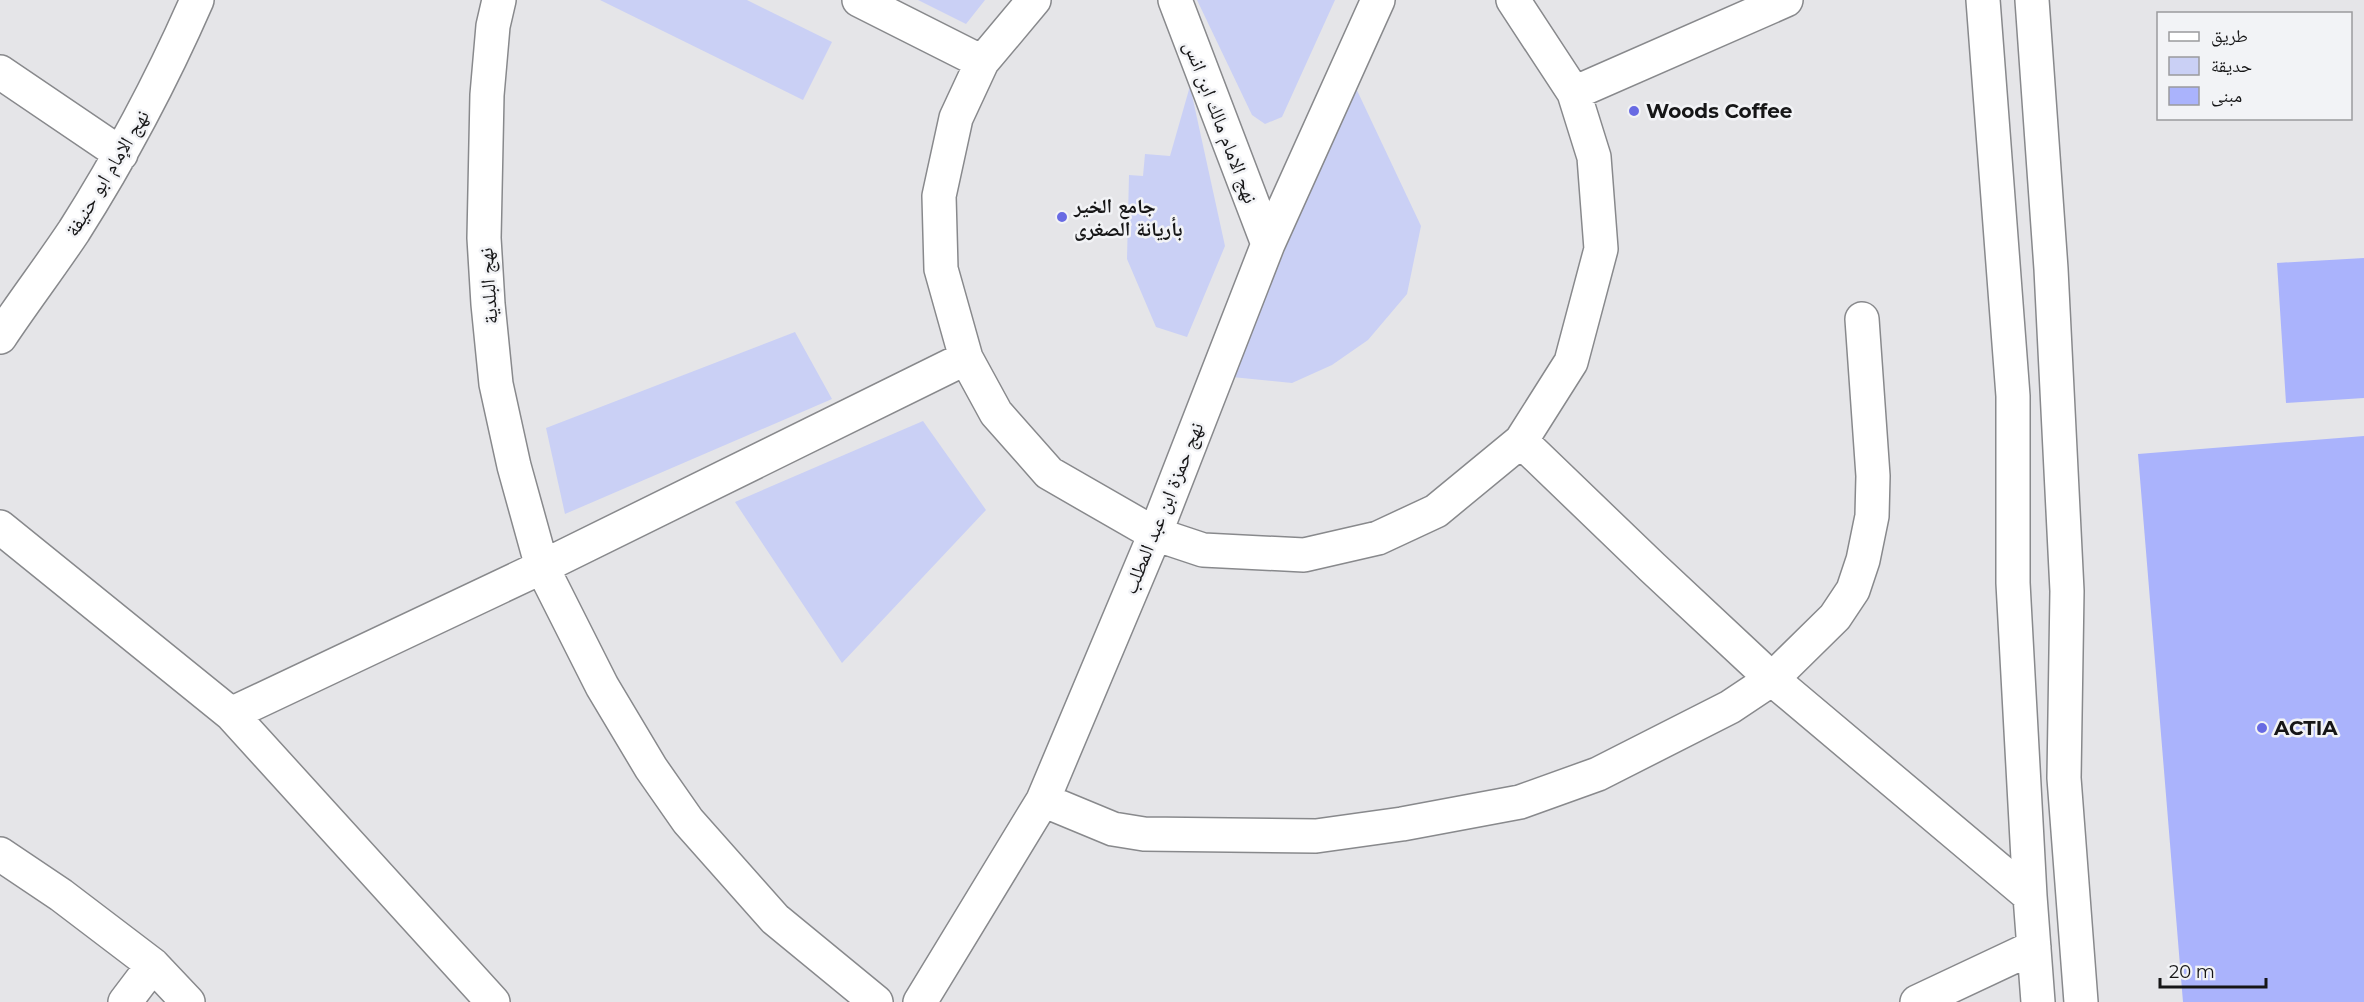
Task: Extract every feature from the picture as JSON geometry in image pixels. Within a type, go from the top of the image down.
[{"type":"street","name":"نهج الإمام ابو حنيفة","points":[[4,324],[73,232],[121,154],[169,65],[197,0]]},
{"type":"street","name":"نهج البلدية","points":[[499,0],[493,26],[486,106],[484,238],[488,304],[496,384],[514,466],[542,567],[602,686],[651,768],[688,821],[775,919],[876,1002]]},
{"type":"street","points":[[859,0],[982,62]]},
{"type":"street","points":[[1034,0],[982,62],[956,118],[939,196],[941,269],[966,358],[996,413],[1049,473],[1155,534],[1203,550],[1304,555],[1378,538],[1436,512],[1521,441],[1571,362],[1601,249],[1594,157],[1574,93],[1513,0]]},
{"type":"street","name":"نهج الامام مالك ابن انس","points":[[1175,0],[1268,244]]},
{"type":"street","name":"نهج حمزة ابن عبد المطلب","points":[[920,1002],[1043,800],[1155,534],[1268,244],[1378,0]]},
{"type":"street","points":[[1574,93],[1786,0]]},
{"type":"street","points":[[1983,0],[2013,396],[2013,583],[2038,1002]]},
{"type":"street","points":[[2032,0],[2050,269],[2067,591],[2064,778],[2080,1002]]},
{"type":"street","points":[[0,72],[121,154]]},
{"type":"street","points":[[1043,800],[1113,829],[1144,834],[1316,837],[1520,802],[1598,774],[1730,707],[1772,679],[1835,617],[1853,591],[1863,560],[1872,516],[1873,476],[1862,319]]},
{"type":"street","points":[[231,714],[542,567],[966,358]]},
{"type":"street","points":[[1521,441],[1772,679],[2030,896]]},
{"type":"street","points":[[0,527],[231,714],[493,1002]]},
{"type":"street","points":[[0,854],[61,895],[153,965],[188,1002]]},
{"type":"street","points":[[1917,1002],[2034,947]]},
{"type":"street","points":[[125,1002],[153,965]]},
{"type":"green space","points":[[600,0],[747,0],[832,42],[803,100]]},
{"type":"green space","points":[[918,0],[985,0],[966,24]]},
{"type":"green space","points":[[1197,0],[1335,0],[1282,117],[1265,124],[1252,115]]},
{"type":"green space","points":[[1354,84],[1421,226],[1407,294],[1368,340],[1332,365],[1292,383],[1232,377]]},
{"type":"green space","points":[[1190,86],[1225,246],[1187,337],[1156,327],[1127,259],[1129,175],[1143,176],[1145,154],[1170,156]]},
{"type":"green space","points":[[795,332],[832,399],[565,514],[546,428]]},
{"type":"green space","points":[[923,421],[986,510],[842,663],[735,502]]},
{"type":"building","points":[[2364,258],[2364,398],[2286,403],[2277,263]]},
{"type":"building","name":"ACTIA","points":[[2364,436],[2364,1002],[2183,1002],[2138,454]]},
{"type":"place","name":"Woods Coffee","points":[[1634,111]]},
{"type":"place","name":"جامع الخير بأريانة الصغرى","points":[[1062,217]]},
{"type":"place","name":"ACTIA","points":[[2262,728]]}]
